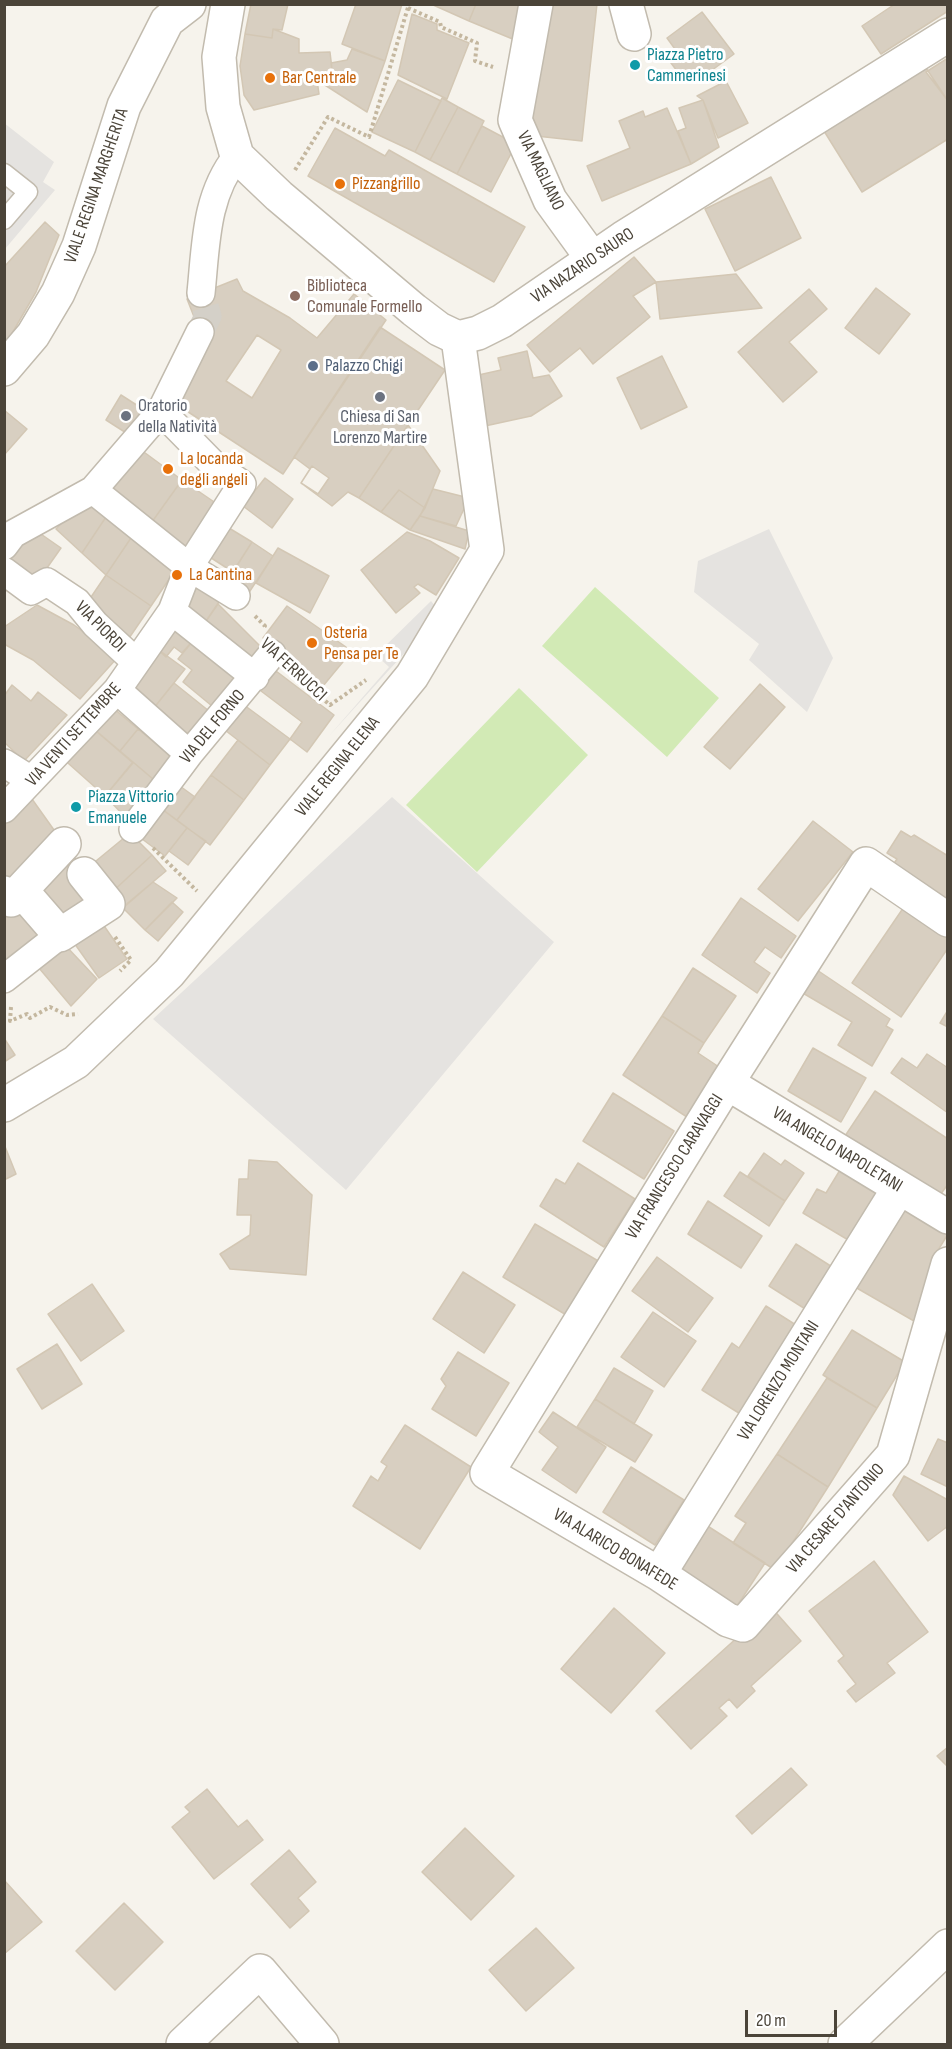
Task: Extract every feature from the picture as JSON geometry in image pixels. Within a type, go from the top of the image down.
[{"type":"street","name":"VIALE REGINA MARGHERITA","points":[[7,360],[33,335],[48,310],[79,246],[124,106],[167,21],[189,4]]},
{"type":"street","points":[[228,4],[219,57],[223,107],[237,156],[279,196],[414,310],[439,329],[458,338]]},
{"type":"street","name":"VIA MAGLIANO","points":[[536,4],[515,120],[550,200],[592,258]]},
{"type":"street","name":"VIA NAZARIO SAURO","points":[[458,338],[478,333],[502,321],[592,258],[948,35]]},
{"type":"street","points":[[201,293],[209,212],[225,170],[237,156]]},
{"type":"street","points":[[4,546],[13,534],[93,490],[161,411],[200,332]]},
{"type":"street","name":"VIALE REGINA ELENA","points":[[4,1105],[76,1062],[169,973],[412,676],[487,550],[458,338]]},
{"type":"street","name":"VIA VENTI SETTEMBRE","points":[[4,809],[117,690],[172,611],[189,567],[242,484],[213,464],[161,411]]},
{"type":"street","points":[[93,490],[189,567],[236,596]]},
{"type":"street","name":"VIA PIORDI","points":[[4,571],[31,591],[47,582],[77,602],[95,624],[136,662]]},
{"type":"street","points":[[172,611],[255,677]]},
{"type":"street","name":"VIA DEL FORNO","points":[[133,829],[189,754],[272,654]]},
{"type":"street","points":[[117,690],[189,754]]},
{"type":"street","points":[[4,763],[31,780]]},
{"type":"street","points":[[60,935],[13,892],[64,844]]},
{"type":"street","name":"VIA FRANCESCO CARAVAGGI","points":[[487,1473],[727,1083],[866,864],[948,920]]},
{"type":"street","points":[[8,991],[60,935],[108,904],[84,874]]},
{"type":"street","name":"VIA ANGELO NAPOLETANI","points":[[727,1083],[948,1217]]},
{"type":"street","name":"VIA LORENZO MONTANI","points":[[659,1574],[899,1188]]},
{"type":"street","name":"VIA CESARE D'ANTONIO","points":[[743,1625],[893,1455],[948,1264]]},
{"type":"street","name":"VIA ALARICO BONAFEDE","points":[[487,1473],[659,1574],[728,1620],[743,1625]]},
{"type":"street","points":[[844,2044],[948,1946]]},
{"type":"street","points":[[183,2044],[260,1971],[322,2044]]},
{"type":"lane","points":[[4,173],[28,192],[4,220]]},
{"type":"path","points":[[279,196],[328,117],[369,137],[409,6],[440,22],[441,27],[477,44],[475,61],[522,76]]},
{"type":"path","name":"VIA FERRUCCI","points":[[236,596],[265,626],[256,637],[330,705],[367,678]]},
{"type":"path","points":[[133,829],[219,912]]},
{"type":"path","points":[[97,911],[131,960],[117,975]]},
{"type":"path","points":[[8,991],[10,1021],[27,1014],[30,1018],[50,1007],[67,1016],[81,1014]]},
{"type":"green space","points":[[595,587],[719,698],[667,757],[542,646]]},
{"type":"green space","points":[[519,688],[588,755],[477,872],[406,805]]},
{"type":"shaded area","points":[[4,123],[54,162],[43,182],[55,190],[5,249]]},
{"type":"shaded area","points":[[769,529],[833,658],[807,712],[749,660],[759,644],[694,592],[698,561]]},
{"type":"shaded area","points":[[431,601],[441,613],[329,736],[389,667],[376,655]]},
{"type":"shaded area","points":[[392,797],[554,942],[346,1190],[153,1019]]},
{"type":"building","points":[[251,4],[288,4],[282,30],[273,29],[272,38],[245,34]]},
{"type":"building","points":[[356,4],[402,4],[385,61],[342,44]]},
{"type":"building","points":[[431,4],[476,4],[469,21]]},
{"type":"building","points":[[476,4],[529,4],[515,40],[469,21]]},
{"type":"building","points":[[542,4],[597,4],[582,141],[527,135]]},
{"type":"building","points":[[895,4],[948,4],[948,11],[881,54],[862,26]]},
{"type":"building","points":[[702,12],[734,54],[700,79],[694,71],[683,79],[671,63],[680,56],[667,38]]},
{"type":"building","points":[[412,14],[437,24],[437,30],[469,43],[447,99],[398,75]]},
{"type":"building","points":[[273,29],[299,39],[299,53],[330,52],[333,78],[317,80],[319,94],[254,110],[244,95],[240,66],[245,34],[272,38]]},
{"type":"building","points":[[352,49],[385,61],[367,112],[317,80],[333,78],[331,63],[347,60]]},
{"type":"building","points":[[948,58],[948,101],[926,72]]},
{"type":"building","points":[[926,68],[948,101],[948,139],[862,192],[824,131]]},
{"type":"building","points":[[398,80],[441,101],[415,152],[372,132]]},
{"type":"building","points":[[726,81],[748,123],[718,138],[703,100],[697,96]]},
{"type":"building","points":[[442,98],[458,107],[430,160],[415,152]]},
{"type":"building","points":[[703,100],[719,147],[691,164],[678,131],[686,128],[679,108]]},
{"type":"building","points":[[458,107],[484,121],[457,174],[430,160]]},
{"type":"building","points":[[667,108],[691,164],[602,201],[587,166],[630,148],[619,121],[643,111],[645,117]]},
{"type":"building","points":[[482,126],[516,144],[491,192],[457,174]]},
{"type":"building","points":[[335,128],[385,156],[389,150],[525,227],[494,282],[308,176]]},
{"type":"building","points":[[771,177],[801,238],[735,271],[705,209]]},
{"type":"building","points":[[45,222],[59,235],[36,292],[7,342],[4,339],[4,267]]},
{"type":"building","points":[[634,257],[656,282],[633,296],[650,317],[593,364],[580,348],[550,372],[527,345]]},
{"type":"building","points":[[736,274],[762,308],[660,319],[656,282]]},
{"type":"building","name":"Palazzo Chigi","points":[[237,279],[243,291],[290,318],[317,338],[354,294],[386,320],[283,474],[173,402],[200,332],[187,299]],"holes":[[[257,335],[281,350],[252,398],[226,381]]]},
{"type":"building","points":[[876,288],[910,314],[879,354],[845,328]]},
{"type":"building","points":[[809,289],[827,309],[789,342],[817,372],[783,402],[738,352]]},
{"type":"building","name":"Chiesa di San Lorenzo Martire","points":[[380,327],[445,370],[359,498],[348,492],[332,506],[301,483],[310,469],[294,457]]},
{"type":"building","points":[[527,351],[533,378],[549,375],[562,396],[531,416],[485,426],[474,376],[501,370],[498,358]]},
{"type":"building","points":[[662,356],[687,407],[641,429],[617,378]]},
{"type":"building","name":"Oratorio della Natività","points":[[121,395],[146,411],[131,436],[106,420]]},
{"type":"building","points":[[4,410],[27,429],[4,455]]},
{"type":"building","points":[[408,425],[440,471],[425,508],[399,490],[381,512],[359,498]]},
{"type":"building","points":[[133,444],[182,480],[149,526],[99,491]]},
{"type":"building","points":[[312,466],[329,478],[318,494],[301,483]]},
{"type":"building","points":[[265,478],[293,499],[272,528],[243,506]]},
{"type":"building","points":[[182,480],[223,508],[189,555],[149,526]]},
{"type":"building","points":[[433,489],[469,498],[456,526],[420,516]]},
{"type":"building","points":[[399,490],[425,508],[410,530],[381,512]]},
{"type":"building","points":[[83,500],[106,517],[82,553],[56,529]]},
{"type":"building","points":[[420,516],[469,531],[465,549],[410,530]]},
{"type":"building","points":[[106,517],[133,535],[106,575],[82,553]]},
{"type":"building","points":[[224,525],[252,542],[233,572],[205,554]]},
{"type":"building","points":[[38,532],[61,548],[35,585],[4,560],[4,554]]},
{"type":"building","points":[[407,532],[430,541],[459,558],[436,595],[418,584],[414,587],[420,593],[396,613],[361,570]]},
{"type":"building","points":[[133,535],[178,566],[151,606],[106,575]]},
{"type":"building","points":[[252,542],[273,556],[246,597],[225,584]]},
{"type":"building","points":[[278,548],[329,576],[310,613],[256,583]]},
{"type":"building","points":[[106,575],[151,606],[127,641],[89,600]]},
{"type":"building","points":[[201,579],[223,596],[202,627],[179,611]]},
{"type":"building","points":[[218,604],[267,653],[253,669],[202,627]]},
{"type":"building","points":[[37,605],[74,625],[118,657],[80,699],[33,660],[4,644],[4,627]]},
{"type":"building","points":[[287,606],[346,647],[347,657],[323,686],[263,638]]},
{"type":"building","points":[[173,619],[196,637],[182,653],[174,647],[166,657],[152,645]]},
{"type":"building","points":[[197,636],[246,676],[218,711],[183,682],[192,670],[178,659]]},
{"type":"building","points":[[152,645],[185,669],[153,709],[125,686]]},
{"type":"building","points":[[276,671],[334,715],[307,752],[290,739],[302,722],[261,691]]},
{"type":"building","points":[[174,683],[214,715],[192,741],[153,709]]},
{"type":"building","points":[[760,684],[785,707],[730,769],[704,747]]},
{"type":"building","points":[[12,685],[31,701],[38,692],[67,715],[24,761],[4,742],[4,696]]},
{"type":"building","points":[[106,702],[138,729],[120,751],[88,724]]},
{"type":"building","points":[[240,702],[290,739],[270,765],[221,727]]},
{"type":"building","points":[[88,724],[133,763],[105,796],[60,756]]},
{"type":"building","points":[[138,729],[178,762],[160,785],[120,751]]},
{"type":"building","points":[[238,740],[270,765],[244,800],[211,775]]},
{"type":"building","points":[[133,762],[160,785],[132,824],[105,796]]},
{"type":"building","points":[[211,775],[244,800],[210,845],[177,820]]},
{"type":"building","points":[[173,781],[195,797],[177,820],[155,804]]},
{"type":"building","points":[[27,792],[59,837],[4,884],[4,817]]},
{"type":"building","points":[[155,804],[187,828],[165,856],[134,833]]},
{"type":"building","points":[[813,821],[853,852],[798,921],[758,889]]},
{"type":"building","points":[[187,828],[206,841],[188,865],[169,851]]},
{"type":"building","points":[[901,831],[911,837],[914,835],[948,856],[948,901],[892,866],[897,859],[887,853]]},
{"type":"building","points":[[130,833],[152,855],[111,893],[85,870]]},
{"type":"building","points":[[62,855],[96,894],[66,920],[32,881]]},
{"type":"building","points":[[152,855],[166,871],[123,907],[111,893]]},
{"type":"building","points":[[153,882],[177,898],[145,930],[123,908]]},
{"type":"building","points":[[741,898],[796,936],[781,958],[765,947],[754,962],[770,973],[757,993],[702,955]]},
{"type":"building","points":[[908,901],[948,927],[948,948],[901,1017],[852,983]]},
{"type":"building","points":[[18,902],[44,932],[4,972],[4,906]]},
{"type":"building","points":[[172,902],[183,912],[158,941],[145,930]]},
{"type":"building","points":[[100,920],[127,959],[99,978],[72,940]]},
{"type":"building","points":[[65,945],[97,979],[71,1006],[39,968]]},
{"type":"building","points":[[811,966],[890,1019],[886,1026],[893,1030],[872,1066],[838,1045],[852,1022],[796,989]]},
{"type":"building","points":[[693,968],[736,996],[704,1043],[662,1016]]},
{"type":"building","points":[[948,1010],[948,1027],[940,1023]]},
{"type":"building","points":[[662,1016],[704,1043],[698,1053],[722,1069],[690,1119],[623,1075]]},
{"type":"building","points":[[4,1038],[15,1055],[4,1062]]},
{"type":"building","points":[[813,1048],[866,1078],[841,1122],[788,1091]]},
{"type":"building","points":[[927,1054],[948,1068],[948,1113],[891,1073],[902,1058],[917,1068]]},
{"type":"building","points":[[875,1091],[948,1139],[948,1184],[938,1198],[845,1136]]},
{"type":"building","points":[[613,1093],[674,1131],[644,1179],[583,1141]]},
{"type":"building","points":[[4,1144],[16,1174],[4,1180]]},
{"type":"building","points":[[764,1153],[781,1165],[785,1160],[804,1173],[785,1201],[748,1176]]},
{"type":"building","points":[[249,1160],[277,1162],[312,1195],[306,1275],[230,1269],[220,1254],[250,1235],[251,1215],[237,1215],[239,1179],[248,1179]]},
{"type":"building","points":[[578,1163],[635,1199],[604,1247],[540,1206],[556,1179],[565,1184]]},
{"type":"building","points":[[840,1170],[879,1192],[850,1241],[803,1213],[817,1189],[826,1193]]},
{"type":"building","points":[[740,1172],[785,1201],[769,1226],[724,1196]]},
{"type":"building","points":[[900,1199],[948,1227],[948,1234],[932,1260],[938,1264],[924,1289],[930,1293],[914,1321],[855,1287]]},
{"type":"building","points":[[708,1201],[762,1236],[741,1268],[688,1234]]},
{"type":"building","points":[[535,1224],[600,1262],[568,1316],[503,1277]]},
{"type":"building","points":[[796,1244],[837,1270],[810,1312],[769,1286]]},
{"type":"building","points":[[657,1257],[713,1298],[688,1332],[632,1291]]},
{"type":"building","points":[[463,1272],[515,1305],[484,1353],[433,1319]]},
{"type":"building","points":[[92,1284],[124,1331],[81,1361],[48,1314]]},
{"type":"building","points":[[766,1306],[807,1332],[750,1420],[702,1390],[732,1343],[739,1348]]},
{"type":"building","points":[[653,1312],[696,1341],[664,1387],[621,1357]]},
{"type":"building","points":[[852,1330],[905,1362],[877,1408],[823,1375]]},
{"type":"building","points":[[57,1344],[82,1384],[42,1409],[17,1369]]},
{"type":"building","points":[[458,1352],[509,1383],[476,1436],[432,1409],[446,1386],[441,1379]]},
{"type":"building","points":[[614,1368],[653,1391],[634,1424],[595,1399]]},
{"type":"building","points":[[827,1378],[877,1408],[828,1487],[777,1454]]},
{"type":"building","points":[[595,1399],[652,1435],[635,1462],[577,1427]]},
{"type":"building","points":[[553,1412],[606,1447],[576,1493],[542,1470],[558,1447],[539,1432]]},
{"type":"building","points":[[405,1425],[471,1467],[420,1549],[353,1506],[371,1476],[378,1481],[387,1466],[381,1462]]},
{"type":"building","points":[[938,1439],[948,1443],[948,1487],[921,1474]]},
{"type":"building","points":[[777,1454],[828,1487],[775,1570],[733,1543],[746,1523],[735,1516]]},
{"type":"building","points":[[631,1467],[684,1500],[655,1545],[603,1512]]},
{"type":"building","points":[[904,1476],[948,1500],[948,1526],[928,1541],[893,1495]]},
{"type":"building","points":[[706,1525],[765,1563],[728,1620],[669,1582]]},
{"type":"building","points":[[874,1561],[928,1632],[887,1663],[895,1673],[856,1702],[847,1691],[856,1684],[838,1661],[844,1656],[809,1611]]},
{"type":"building","points":[[771,1607],[801,1641],[751,1686],[755,1691],[737,1708],[729,1699],[719,1708],[727,1716],[691,1749],[656,1711]]},
{"type":"building","points":[[614,1608],[665,1653],[611,1713],[561,1669]]},
{"type":"building","points":[[948,1747],[948,1767],[937,1756]]},
{"type":"building","points":[[791,1768],[807,1785],[752,1834],[736,1816]]},
{"type":"building","points":[[207,1789],[238,1827],[247,1820],[263,1840],[214,1879],[172,1827],[190,1812],[185,1807]]},
{"type":"building","points":[[465,1828],[514,1876],[471,1920],[422,1872]]},
{"type":"building","points":[[289,1850],[316,1882],[298,1898],[309,1911],[290,1928],[251,1884]]},
{"type":"building","points":[[4,1880],[42,1922],[4,1954]]},
{"type":"building","points":[[124,1903],[163,1942],[115,1990],[76,1951]]},
{"type":"building","points":[[536,1928],[574,1968],[526,2011],[489,1970]]},
{"type":"tunnel","points":[[200,332],[208,316],[201,293]]},
{"type":"place","name":"Piazza Pietro Cammerinesi","points":[[635,65]]},
{"type":"place","name":"Bar Centrale","points":[[270,78]]},
{"type":"place","name":"Pizzangrillo","points":[[340,184]]},
{"type":"place","name":"Biblioteca Comunale Formello","points":[[295,296]]},
{"type":"place","name":"Palazzo Chigi","points":[[313,366]]},
{"type":"place","name":"Chiesa di San Lorenzo Martire","points":[[380,397]]},
{"type":"place","name":"Oratorio della Natività","points":[[126,416]]},
{"type":"place","name":"La locanda degli angeli","points":[[168,469]]},
{"type":"place","name":"La Cantina","points":[[177,575]]},
{"type":"place","name":"Osteria Pensa per Te","points":[[312,643]]},
{"type":"place","name":"Piazza Vittorio Emanuele","points":[[76,807]]}]
